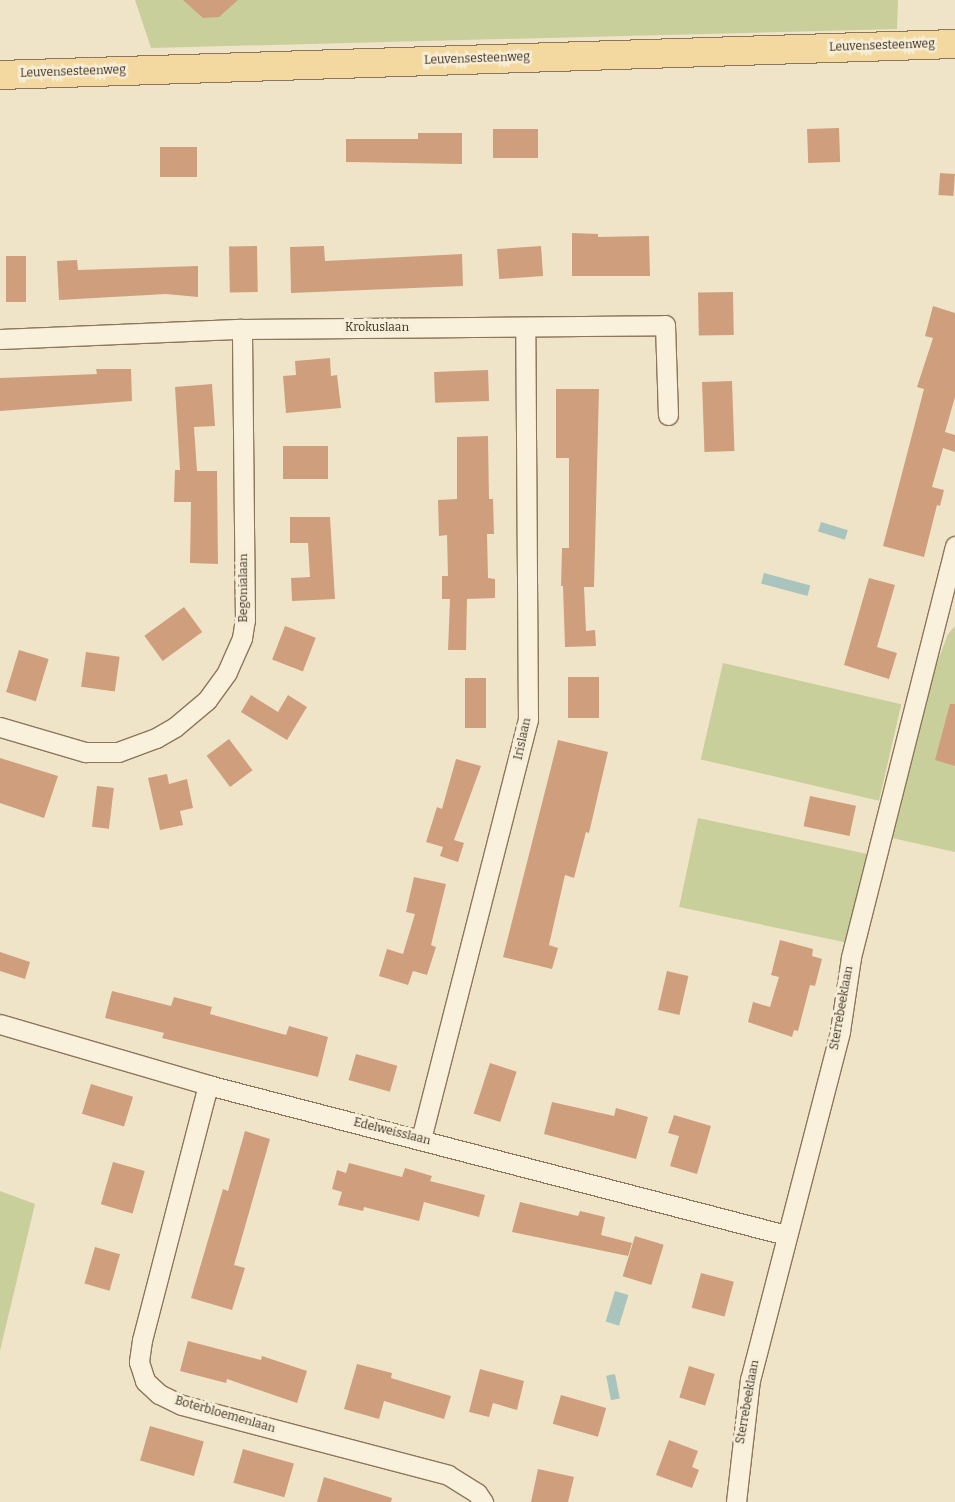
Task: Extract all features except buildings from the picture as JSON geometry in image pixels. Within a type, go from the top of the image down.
[{"type":"main road","name":"Leuvensesteenweg","points":[[0,75],[955,44]]},
{"type":"street","name":"Krokuslaan","points":[[0,339],[242,329],[526,328],[665,325],[668,415]]},
{"type":"street","name":"Irislaan","points":[[421,1139],[528,720],[526,328]]},
{"type":"street","name":"Begonialaan","points":[[0,727],[85,752],[118,752],[156,738],[176,727],[207,700],[227,672],[240,644],[245,620],[242,329]]},
{"type":"street","name":"Sterrebeeklaan","points":[[736,1502],[743,1418],[750,1380],[840,1031],[851,957],[949,592],[955,546]]},
{"type":"street","name":"Edelweisslaan","points":[[0,1024],[208,1085],[786,1235]]},
{"type":"street","name":"Boterbloemenlaan","points":[[208,1085],[142,1340],[138,1362],[145,1381],[159,1394],[182,1405],[448,1476],[477,1493],[483,1502]]},
{"type":"green space","points":[[135,0],[898,0],[897,29],[151,48]]},
{"type":"green space","points":[[955,626],[955,852],[892,838],[932,676],[948,634]]},
{"type":"green space","points":[[723,663],[901,704],[879,801],[701,759]]},
{"type":"green space","points":[[698,818],[867,854],[848,943],[679,907]]},
{"type":"green space","points":[[0,1191],[35,1204],[0,1351]]},
{"type":"water","points":[[821,522],[848,530],[845,540],[818,532]]},
{"type":"water","points":[[764,573],[810,585],[808,596],[761,584]]},
{"type":"water","points":[[615,1291],[628,1295],[619,1326],[606,1322]]},
{"type":"water","points":[[615,1374],[620,1399],[611,1400],[606,1376]]}]
